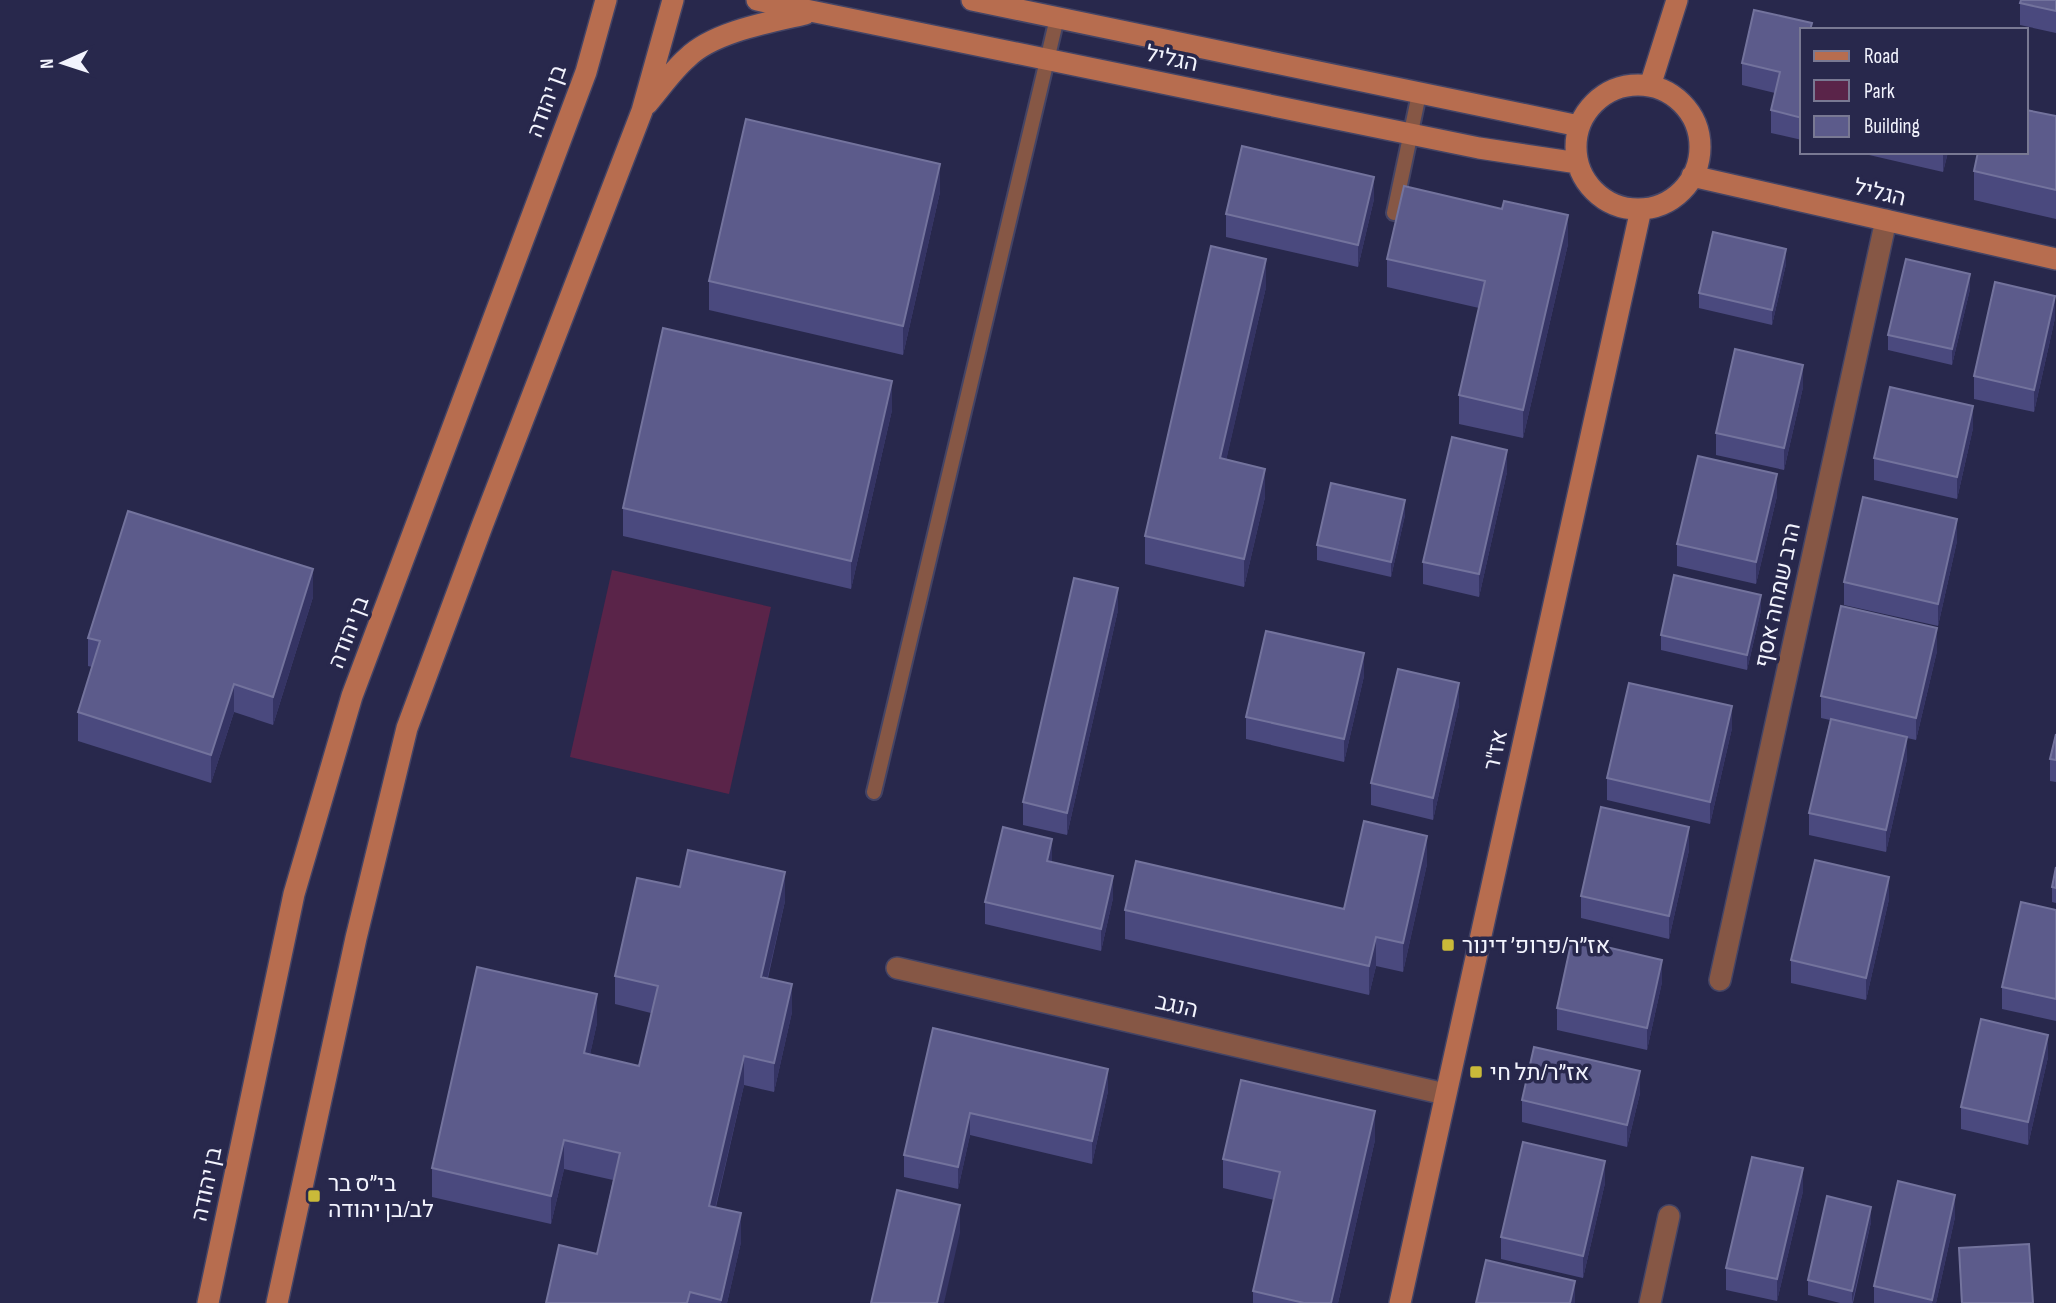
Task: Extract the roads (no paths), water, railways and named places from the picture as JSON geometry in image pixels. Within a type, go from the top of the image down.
[{"type":"street","name":"בן יהודה","points":[[208,1303],[294,894],[352,696],[586,72],[606,0]]},
{"type":"street","points":[[278,1302],[356,938],[407,728],[642,111],[673,0]]},
{"type":"street","name":"הגליל","points":[[757,0],[1479,148],[1578,163]]},
{"type":"street","name":"הגליל","points":[[972,0],[1579,126]]},
{"type":"street","points":[[1650,86],[1677,0]]},
{"type":"street","points":[[642,111],[688,56],[717,40],[754,26],[811,12]]},
{"type":"street","points":[[1633,85],[1650,86],[1668,92],[1683,104],[1694,120],[1699,138],[1699,158],[1692,176],[1680,193],[1662,204],[1642,209],[1617,205],[1595,192],[1585,179],[1578,163],[1576,144],[1579,126],[1600,97],[1615,89],[1633,85]]},
{"type":"street","name":"הגליל","points":[[1692,176],[2056,259]]},
{"type":"street","name":"אז\"ר","points":[[1400,1303],[1642,209]]},
{"type":"street","name":"הרב שמחה אסף","points":[[1720,980],[1886,220]]},
{"type":"street","name":"הנגב","points":[[897,968],[1445,1094]]},
{"type":"street","points":[[1650,1303],[1669,1216]]},
{"type":"lane","points":[[874,792],[1057,18]]},
{"type":"lane","points":[[1394,213],[1419,94]]},
{"type":"place","name":"אז״ר/פרופ׳ דינור","points":[[1448,945]]},
{"type":"place","name":"אז״ר/תל חי","points":[[1476,1072]]},
{"type":"place","name":"בי״ס בר לב/בן יהודה","points":[[314,1196]]}]
